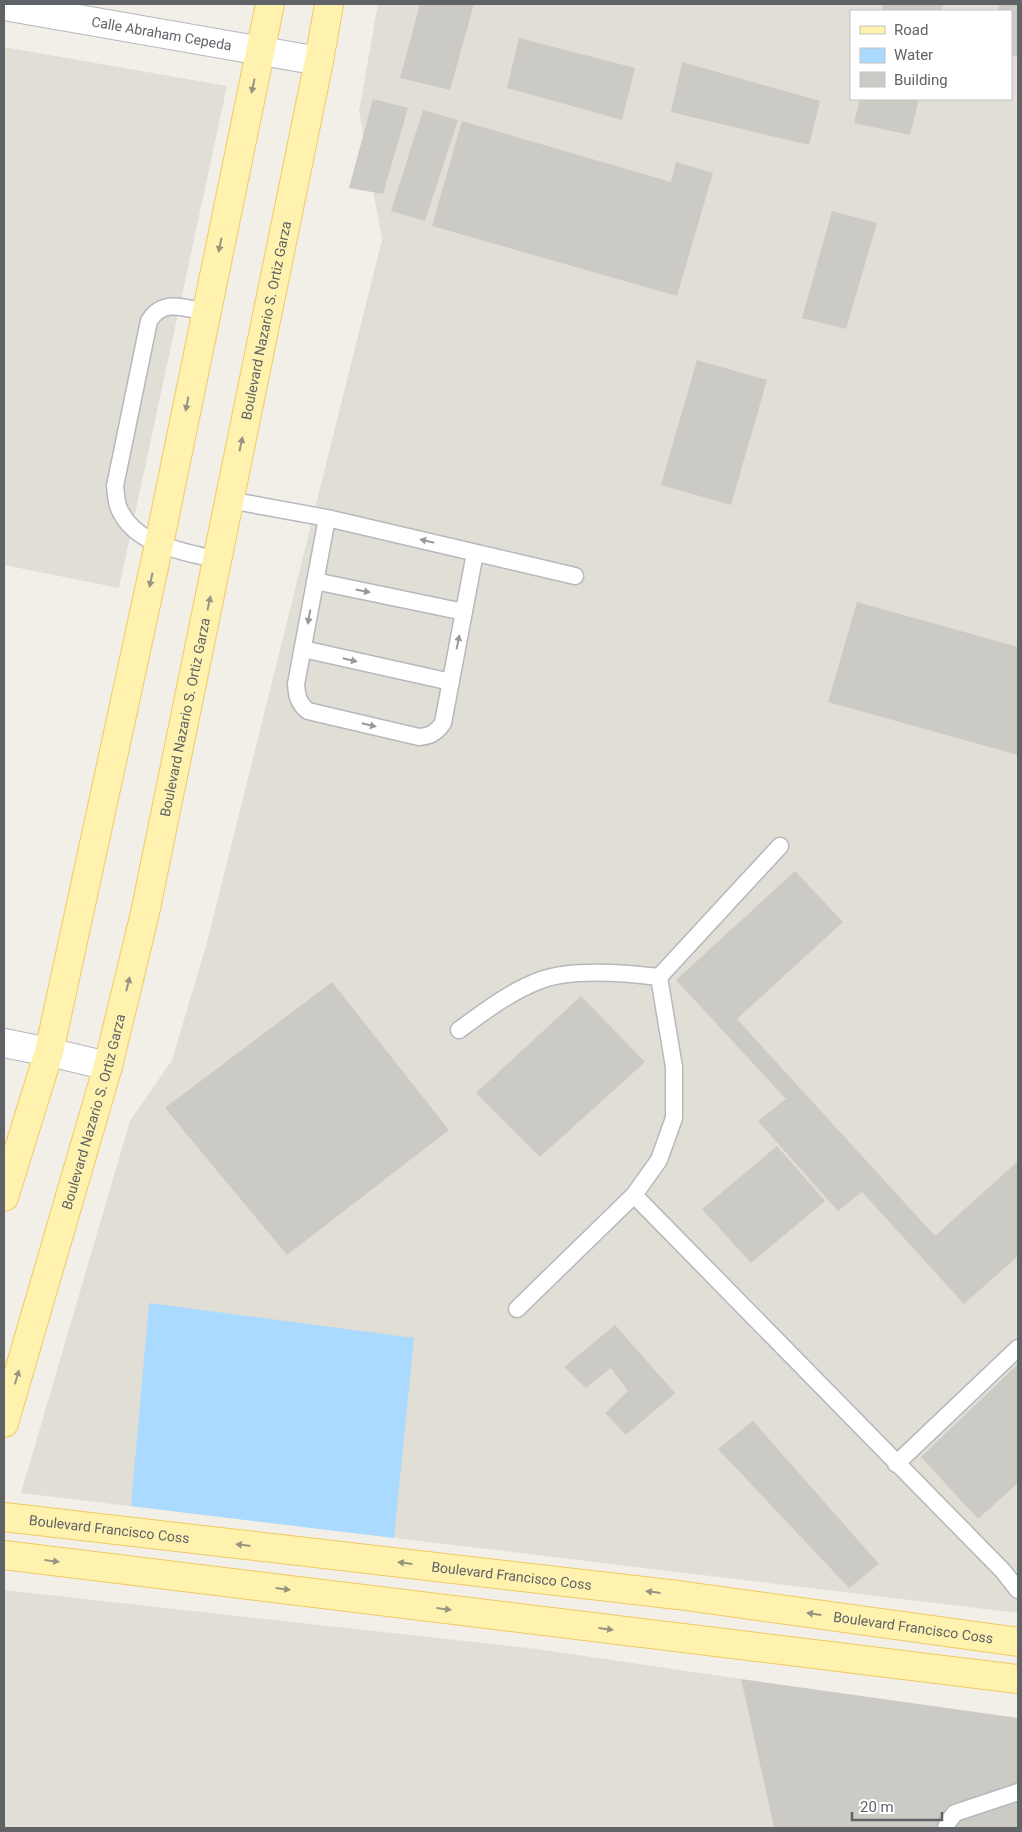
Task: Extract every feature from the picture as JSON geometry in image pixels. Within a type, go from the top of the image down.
[{"type":"main road","points":[[4,1197],[50,1052],[159,544],[270,4]]},
{"type":"main road","name":"Boulevard Nazario S. Ortiz Garza","points":[[4,1423],[108,1066],[145,913],[319,61],[329,4]]},
{"type":"main road","name":"Boulevard Francisco Coss","points":[[4,1517],[678,1595],[1018,1642]]},
{"type":"main road","points":[[4,1556],[1018,1679]]},
{"type":"street","name":"Calle Abraham Cepeda","points":[[4,6],[261,49],[319,61]]},
{"type":"street","points":[[4,1043],[108,1066]]},
{"type":"lane","points":[[206,312],[170,306],[162,307],[154,312],[149,321],[115,486],[118,505],[126,521],[137,534],[159,544],[217,560]]},
{"type":"lane","points":[[229,500],[327,518],[575,576]]},
{"type":"lane","points":[[327,518],[296,684],[300,705],[308,711],[418,737],[430,736],[437,731],[443,723],[475,553]]},
{"type":"lane","points":[[315,582],[464,612]]},
{"type":"lane","points":[[303,649],[450,682]]},
{"type":"lane","points":[[659,977],[780,846]]},
{"type":"lane","points":[[459,1030],[508,996],[542,979],[570,974],[624,972],[659,977]]},
{"type":"lane","points":[[517,1309],[634,1195],[659,1160],[674,1118],[674,1067],[659,977]]},
{"type":"lane","points":[[634,1195],[1003,1571],[1018,1590]]},
{"type":"lane","points":[[896,1464],[1018,1348]]},
{"type":"lane","points":[[946,1828],[955,1813],[1018,1792]]},
{"type":"shaded area","points":[[378,4],[1018,4],[1018,1613],[21,1493],[130,1121],[172,1060],[206,946],[382,240],[359,111]]},
{"type":"shaded area","points":[[4,47],[227,86],[119,588],[4,565]]},
{"type":"shaded area","points":[[4,1590],[537,1649],[741,1679],[774,1828],[4,1828]]},
{"type":"water","points":[[149,1303],[414,1338],[394,1538],[131,1506]]},
{"type":"building","points":[[420,4],[474,4],[450,90],[400,78]]},
{"type":"building","points":[[883,4],[943,4],[941,10],[882,10]]},
{"type":"building","points":[[1000,4],[1018,4],[1018,57],[1012,55],[1012,10],[998,10]]},
{"type":"building","points":[[519,38],[635,68],[622,120],[507,88]]},
{"type":"building","points":[[682,62],[820,101],[809,145],[671,112]]},
{"type":"building","points":[[373,99],[408,108],[383,194],[349,188]]},
{"type":"building","points":[[860,100],[919,100],[910,135],[854,123]]},
{"type":"building","points":[[423,110],[458,120],[425,221],[391,211]]},
{"type":"building","points":[[462,121],[671,182],[676,162],[713,173],[677,296],[432,226]]},
{"type":"building","points":[[832,211],[877,223],[846,329],[802,318]]},
{"type":"building","points":[[697,360],[767,380],[731,505],[661,485]]},
{"type":"building","points":[[857,602],[1018,647],[1018,755],[828,702]]},
{"type":"building","points":[[795,871],[843,922],[737,1019],[935,1236],[1018,1161],[1018,1256],[964,1304],[862,1192],[838,1211],[758,1121],[786,1099],[676,980]]},
{"type":"building","points":[[332,982],[449,1130],[287,1255],[165,1108]]},
{"type":"building","points":[[581,996],[645,1062],[540,1157],[476,1093]]},
{"type":"building","points":[[777,1146],[825,1201],[751,1263],[702,1209]]},
{"type":"building","points":[[615,1325],[675,1393],[626,1435],[605,1413],[628,1391],[611,1368],[586,1388],[564,1367]]},
{"type":"building","points":[[1018,1364],[1018,1483],[978,1519],[921,1457]]},
{"type":"building","points":[[753,1421],[879,1564],[849,1588],[718,1449]]},
{"type":"building","points":[[741,1679],[1018,1718],[1018,1828],[774,1828]]}]
